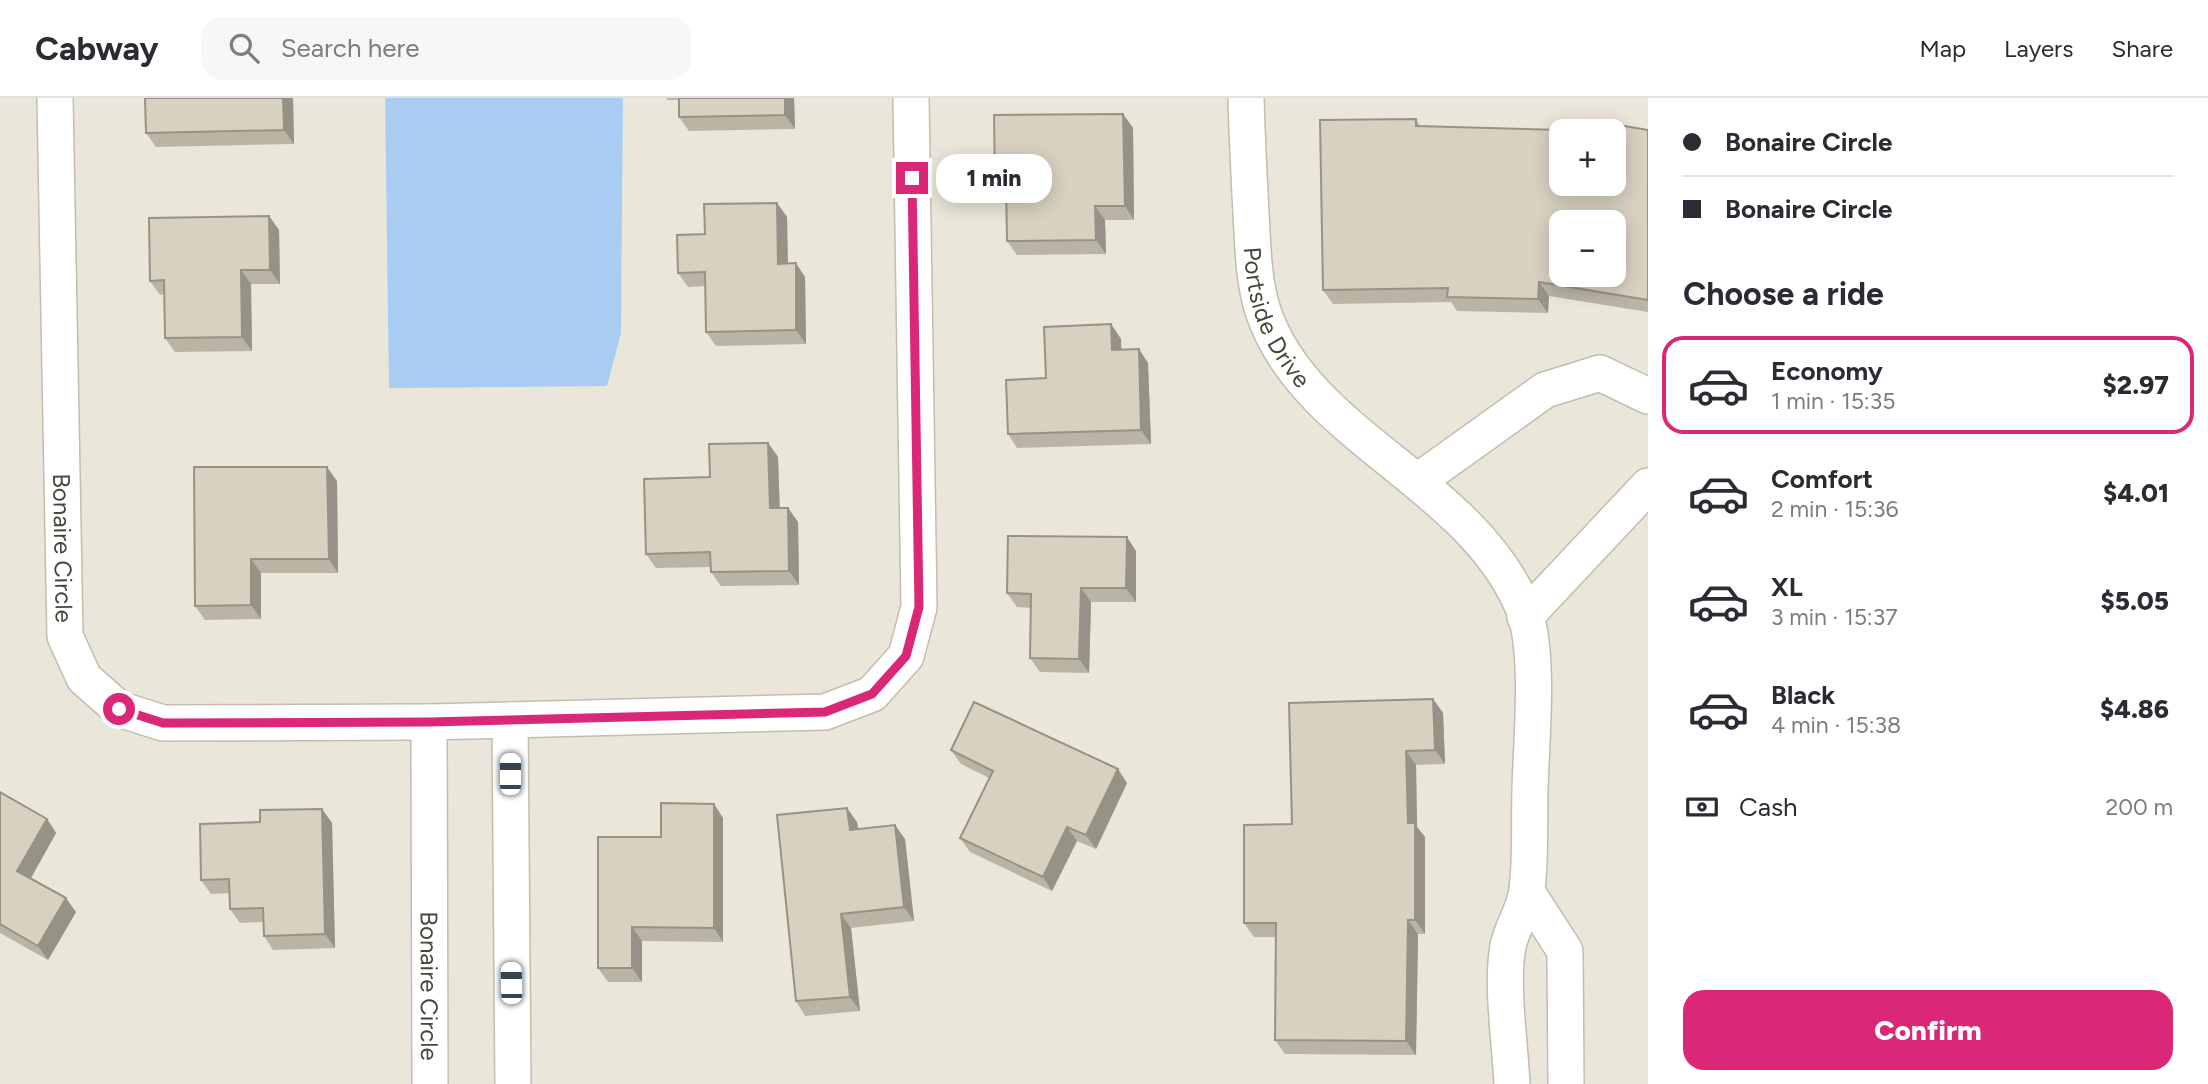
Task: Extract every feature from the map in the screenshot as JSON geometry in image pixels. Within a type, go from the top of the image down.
[{"type":"street","name":"Bonaire Circle","points":[[55,98],[65,636],[85,678],[119,709],[163,723],[429,722],[825,712],[872,694],[906,656],[919,607],[911,98]]},
{"type":"street","name":"Portside Drive","points":[[1245,98],[1254,266],[1263,311],[1282,354],[1312,390],[1346,422],[1467,525],[1500,564],[1523,607],[1533,655],[1527,892],[1507,950],[1507,1010],[1513,1084]]},
{"type":"street","points":[[1418,481],[1545,390],[1600,373],[1648,396]]},
{"type":"street","points":[[1525,617],[1648,486]]},
{"type":"street","points":[[510,720],[513,1084]]},
{"type":"street","name":"Bonaire Circle","points":[[429,722],[430,1084]]},
{"type":"street","points":[[1527,892],[1565,951],[1566,1084]]},
{"type":"shaded area","points":[[0,98],[385,98],[390,388],[621,333],[623,98],[1648,98],[1648,1084],[0,1084]]},
{"type":"water","points":[[385,98],[623,98],[621,333],[607,386],[389,388]]},
{"type":"building","points":[[145,98],[283,98],[284,130],[146,133]]},
{"type":"building","points":[[679,98],[785,98],[785,115],[679,117]]},
{"type":"building","points":[[1123,114],[1125,206],[1095,206],[1096,240],[1007,241],[1006,183],[995,183],[994,115]]},
{"type":"building","points":[[1416,119],[1416,126],[1549,130],[1549,196],[1626,196],[1626,126],[1648,130],[1648,300],[1569,287],[1626,287],[1626,210],[1549,210],[1549,284],[1539,282],[1538,299],[1447,297],[1448,288],[1323,290],[1320,120]]},
{"type":"building","points":[[777,203],[778,264],[796,263],[796,330],[706,332],[705,272],[678,273],[677,235],[705,234],[704,204]]},
{"type":"building","points":[[269,216],[270,270],[241,270],[242,337],[165,338],[164,280],[150,281],[149,218]]},
{"type":"building","points":[[1111,324],[1112,350],[1139,349],[1141,430],[1008,434],[1006,380],[1046,378],[1044,327]]},
{"type":"building","points":[[768,443],[770,508],[788,508],[789,571],[711,572],[710,552],[646,554],[644,479],[710,477],[709,444]]},
{"type":"building","points":[[194,467],[327,467],[329,559],[251,559],[251,605],[195,606]]},
{"type":"building","points":[[1008,536],[1127,537],[1126,588],[1081,588],[1079,659],[1030,658],[1031,594],[1007,593]]},
{"type":"building","points":[[1433,699],[1435,750],[1406,751],[1408,823],[1415,823],[1415,920],[1408,920],[1406,1041],[1275,1040],[1276,923],[1244,923],[1244,825],[1292,824],[1289,703]]},
{"type":"building","points":[[974,702],[1118,769],[1086,835],[1067,827],[1043,877],[960,838],[993,771],[951,750]]},
{"type":"building","points":[[0,792],[47,819],[17,871],[66,898],[38,946],[0,924]]},
{"type":"building","points":[[661,803],[714,804],[714,928],[632,927],[632,968],[598,968],[598,837],[661,837]]},
{"type":"building","points":[[847,808],[850,830],[895,825],[904,907],[841,914],[850,997],[796,1001],[777,815]]},
{"type":"building","points":[[322,809],[325,934],[264,936],[263,908],[230,909],[229,879],[201,880],[200,824],[260,822],[260,810]]},
{"type":"route","points":[[119,709],[163,723],[429,722],[825,712],[872,694],[906,656],[919,607],[912,178]]}]
